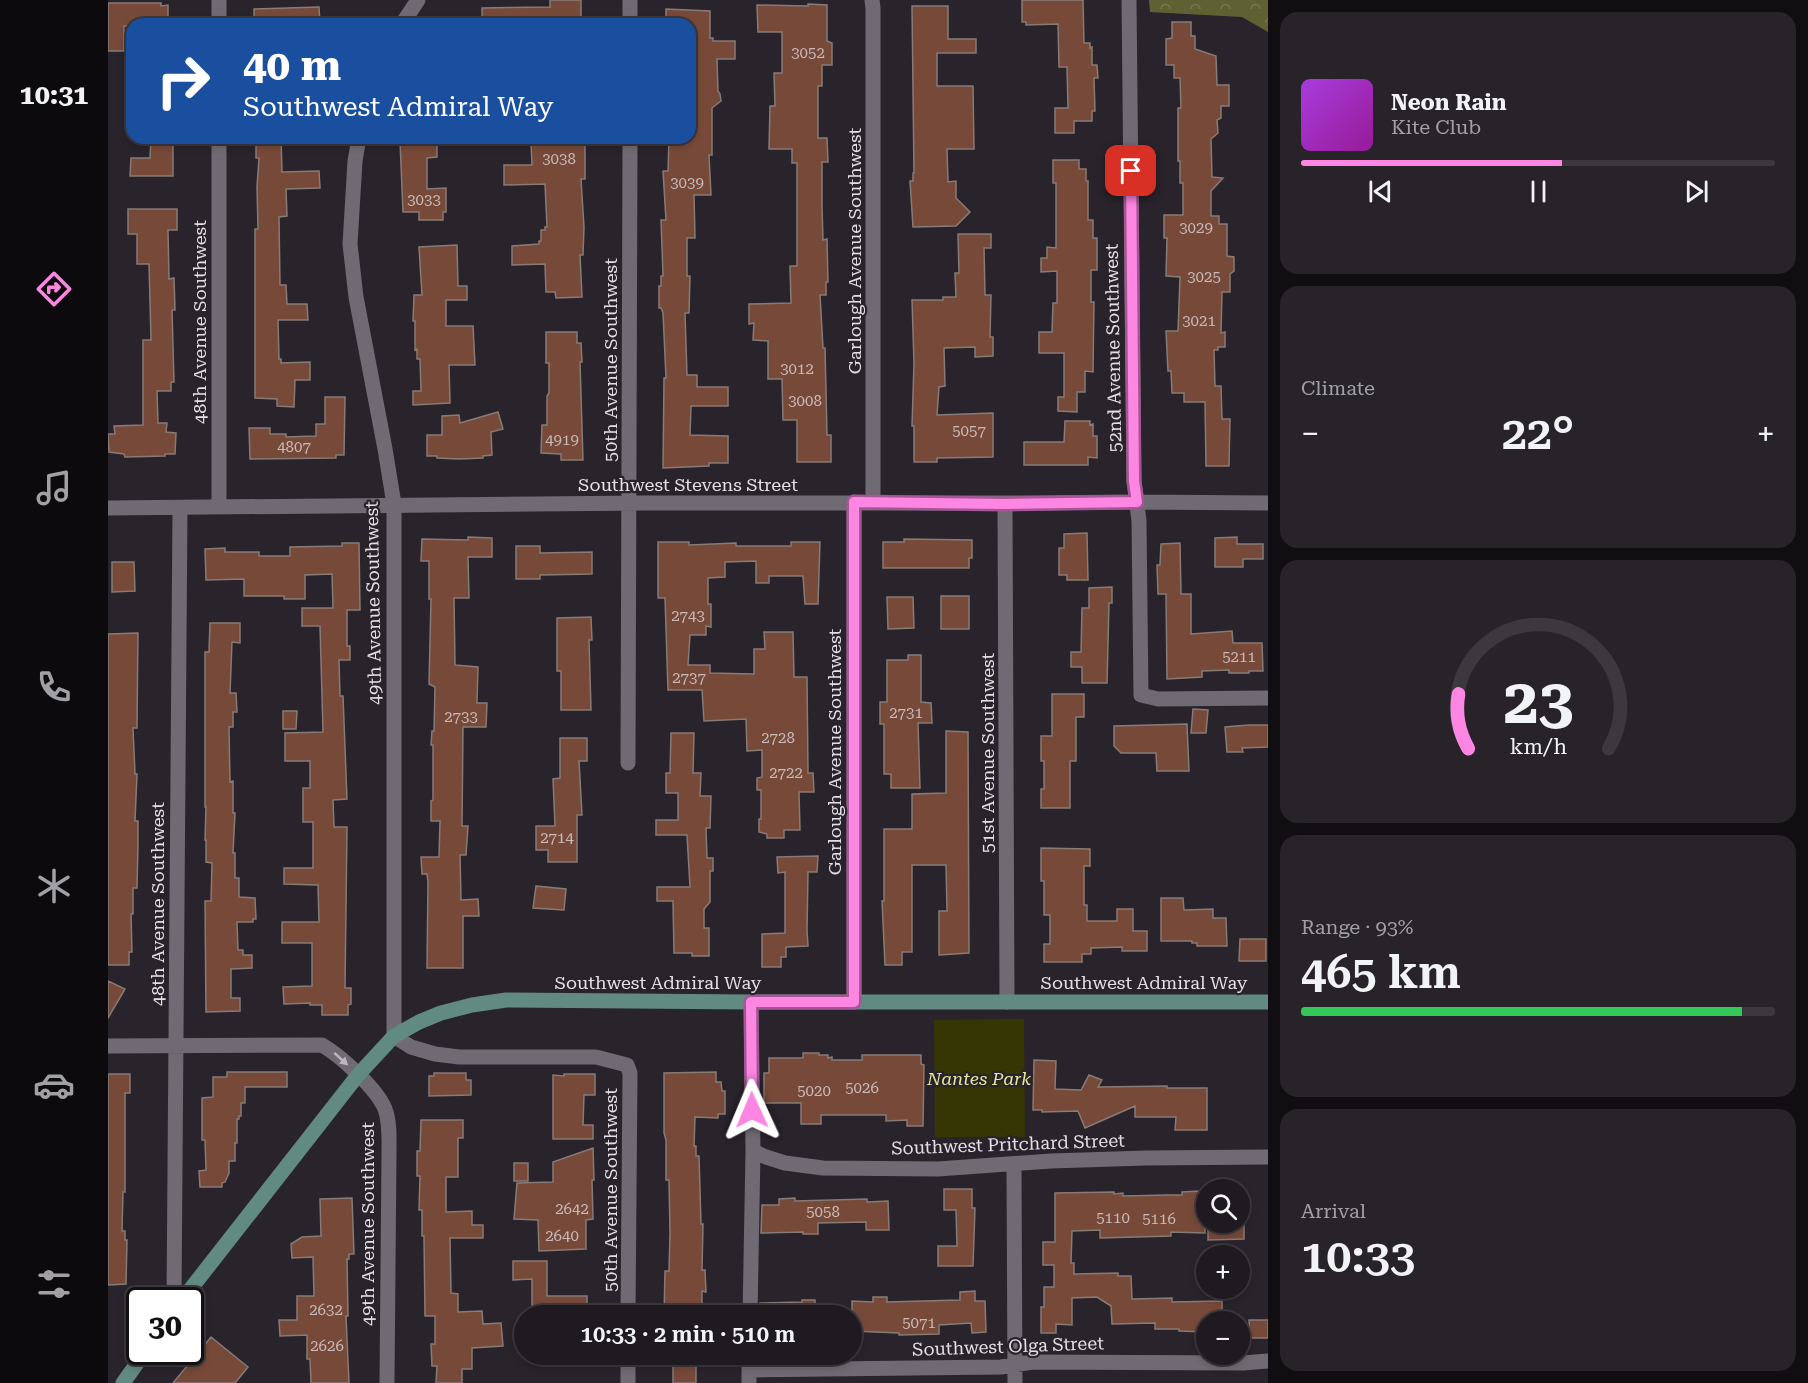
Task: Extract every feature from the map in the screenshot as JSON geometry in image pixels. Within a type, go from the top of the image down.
[{"type":"main road","name":"Southwest Admiral Way","points":[[192,1287],[358,1075],[394,1036],[441,1013],[506,1000],[1268,1002]]},
{"type":"main road","points":[[123,1383],[136,1365]]},
{"type":"street","points":[[219,0],[219,18]]},
{"type":"street","points":[[406,18],[418,0]]},
{"type":"street","points":[[630,0],[630,18]]},
{"type":"street","name":"Garlough Avenue Southwest","points":[[872,0],[873,502]]},
{"type":"street","name":"52nd Avenue Southwest","points":[[1129,0],[1134,481],[1139,521],[1141,695],[1158,699],[1268,698]]},
{"type":"street","name":"48th Avenue Southwest","points":[[219,144],[219,507]]},
{"type":"street","name":"49th Avenue Southwest","points":[[359,144],[355,161],[350,244],[356,297],[394,504],[394,1036]]},
{"type":"street","name":"50th Avenue Southwest","points":[[628,763],[630,144]]},
{"type":"street","name":"Garlough Avenue Southwest","points":[[854,502],[854,1002]]},
{"type":"street","name":"Southwest Stevens Street","points":[[108,507],[854,502],[1268,503]]},
{"type":"street","name":"51st Avenue Southwest","points":[[1005,504],[1007,1002]]},
{"type":"street","name":"48th Avenue Southwest","points":[[174,1287],[180,508]]},
{"type":"street","points":[[750,1305],[753,1151],[751,1002]]},
{"type":"street","name":"50th Avenue Southwest","points":[[394,1036],[411,1047],[435,1054],[459,1057],[596,1057],[629,1067],[628,1305]]},
{"type":"street","name":"49th Avenue Southwest","points":[[108,1046],[322,1045],[334,1052],[378,1097],[385,1109],[389,1152],[387,1383]]},
{"type":"street","name":"Southwest Pritchard Street","points":[[753,1151],[785,1163],[823,1168],[938,1169],[1051,1161],[1268,1157]]},
{"type":"street","points":[[1014,1165],[1015,1383]]},
{"type":"street","name":"Southwest Olga Street","points":[[749,1369],[997,1367],[1033,1362],[1243,1363],[1268,1361]]},
{"type":"street","points":[[628,1365],[628,1383]]},
{"type":"green space","points":[[1149,0],[1268,0],[1268,32],[1242,17],[1150,12]]},
{"type":"green space","name":"Nantes Park","points":[[1024,1019],[1025,1137],[935,1137],[934,1020]]},
{"type":"building","points":[[550,0],[581,0],[581,18],[482,18],[482,8],[550,7]]},
{"type":"building","points":[[1022,0],[1083,0],[1084,43],[1090,43],[1090,48],[1092,47],[1092,65],[1097,65],[1098,78],[1094,78],[1095,111],[1092,111],[1092,121],[1074,121],[1074,133],[1055,133],[1055,108],[1068,108],[1067,67],[1059,67],[1058,24],[1026,25],[1026,22],[1022,22]]},
{"type":"building","points":[[108,3],[168,5],[168,18],[126,18],[124,51],[108,51]]},
{"type":"building","points":[[808,4],[827,5],[827,41],[832,43],[832,65],[822,65],[822,86],[818,86],[818,138],[827,138],[828,162],[822,162],[822,207],[823,240],[827,239],[828,282],[826,282],[826,295],[820,295],[823,348],[825,348],[827,435],[831,435],[831,462],[797,462],[797,420],[783,420],[782,379],[768,379],[768,341],[753,340],[754,323],[749,324],[749,304],[791,303],[790,266],[797,266],[797,163],[792,163],[792,149],[769,149],[770,106],[775,106],[774,73],[782,73],[782,32],[758,32],[757,5],[808,6]]},
{"type":"building","points":[[912,6],[948,6],[948,39],[976,39],[976,53],[937,53],[937,86],[973,86],[974,149],[947,149],[948,182],[956,181],[956,198],[970,212],[956,226],[913,227],[910,181],[913,181],[914,173]]},
{"type":"building","points":[[319,7],[320,18],[254,18],[254,9]]},
{"type":"building","points":[[666,9],[710,11],[710,38],[713,38],[713,41],[735,41],[735,59],[717,59],[718,91],[721,101],[712,108],[712,155],[709,155],[711,195],[694,195],[695,238],[687,238],[687,276],[690,276],[689,313],[685,313],[687,375],[697,375],[697,387],[728,387],[728,406],[691,406],[690,435],[728,436],[728,463],[709,463],[709,466],[663,468],[664,378],[666,378],[663,313],[659,308],[659,286],[661,286],[661,276],[663,276],[661,220],[666,220],[663,171],[668,171],[669,144],[696,144],[696,18],[666,18]]},
{"type":"building","points":[[1172,22],[1191,22],[1191,36],[1195,36],[1195,49],[1216,56],[1217,85],[1229,85],[1229,106],[1221,106],[1221,118],[1217,120],[1218,133],[1211,139],[1212,177],[1223,178],[1211,191],[1211,216],[1219,216],[1219,224],[1227,224],[1227,256],[1234,257],[1234,271],[1230,274],[1230,292],[1222,292],[1221,333],[1225,332],[1225,347],[1218,347],[1218,350],[1214,350],[1215,386],[1221,386],[1222,419],[1230,419],[1229,466],[1206,466],[1205,402],[1184,402],[1184,393],[1172,393],[1171,371],[1168,371],[1166,331],[1178,331],[1180,277],[1166,276],[1167,238],[1164,238],[1164,215],[1183,215],[1183,183],[1180,183],[1180,161],[1178,161],[1180,78],[1174,78],[1174,65],[1166,65],[1166,39],[1172,38]]},
{"type":"building","points":[[151,144],[173,144],[173,176],[130,176],[131,158],[150,158]]},
{"type":"building","points":[[256,144],[281,144],[282,172],[319,171],[320,188],[286,189],[287,216],[279,217],[280,285],[286,285],[287,304],[307,304],[308,320],[278,320],[281,363],[310,362],[310,380],[295,380],[294,407],[277,406],[277,399],[255,398],[255,229],[258,229],[259,158],[256,158]]},
{"type":"building","points":[[400,144],[437,144],[437,157],[427,158],[427,189],[446,188],[446,212],[443,212],[443,220],[419,220],[419,212],[403,212]]},
{"type":"building","points":[[531,144],[585,145],[585,179],[581,179],[584,227],[583,255],[580,255],[582,297],[556,298],[555,292],[546,292],[545,264],[512,265],[512,246],[539,244],[541,230],[547,227],[545,184],[504,185],[504,165],[532,165]]},
{"type":"building","points":[[1053,160],[1079,160],[1079,169],[1086,169],[1088,220],[1093,220],[1093,238],[1097,238],[1097,270],[1091,270],[1091,302],[1094,302],[1093,372],[1085,371],[1085,392],[1077,392],[1077,412],[1058,411],[1058,397],[1064,397],[1064,353],[1039,353],[1039,332],[1052,332],[1053,303],[1057,303],[1057,271],[1041,272],[1041,258],[1047,258],[1047,247],[1056,248],[1056,183],[1053,183]]},
{"type":"building","points":[[128,209],[177,209],[177,230],[168,230],[169,279],[174,278],[175,310],[172,310],[174,382],[171,382],[171,391],[157,391],[158,423],[167,423],[166,432],[176,433],[175,454],[165,454],[165,456],[125,457],[124,454],[109,452],[108,434],[115,434],[114,426],[143,425],[143,340],[151,340],[149,264],[137,264],[137,234],[128,234]]},
{"type":"building","points":[[958,234],[991,234],[991,248],[984,248],[985,295],[991,295],[990,337],[993,337],[993,356],[975,357],[975,347],[944,348],[945,386],[939,387],[937,415],[993,413],[993,457],[937,458],[937,462],[914,462],[912,300],[943,300],[943,297],[956,297],[955,273],[959,273]]},
{"type":"building","points":[[457,245],[458,286],[467,286],[467,300],[446,300],[446,326],[473,326],[475,365],[449,365],[450,403],[413,405],[413,391],[421,391],[420,359],[417,359],[417,349],[415,350],[415,321],[413,321],[414,295],[422,295],[419,247]]},
{"type":"building","points":[[546,332],[577,332],[577,343],[581,343],[583,460],[561,460],[561,454],[541,453],[542,425],[547,425],[547,396],[549,393]]},
{"type":"building","points":[[325,397],[345,397],[344,455],[336,455],[336,458],[250,459],[249,428],[270,428],[270,434],[286,434],[286,437],[316,436],[316,424],[325,424]]},
{"type":"building","points":[[498,412],[503,429],[491,432],[492,455],[483,456],[483,458],[459,459],[427,456],[427,435],[442,435],[442,416],[459,415],[460,423]]},
{"type":"building","points":[[1065,421],[1090,421],[1090,425],[1093,424],[1093,436],[1097,436],[1097,458],[1088,457],[1088,465],[1024,465],[1024,442],[1064,442]]},
{"type":"building","points":[[1087,533],[1088,580],[1067,580],[1067,575],[1059,575],[1059,548],[1064,548],[1064,534]]},
{"type":"building","points":[[468,537],[492,538],[492,557],[468,557],[469,598],[454,598],[455,665],[478,667],[477,703],[487,703],[486,727],[463,727],[462,826],[468,826],[466,855],[460,855],[461,900],[478,899],[479,916],[463,916],[463,968],[427,968],[428,882],[427,874],[422,874],[421,857],[439,857],[440,821],[431,821],[433,745],[431,745],[432,731],[434,731],[435,687],[429,684],[431,599],[429,599],[429,561],[421,561],[422,539],[468,540]]},
{"type":"building","points":[[1237,537],[1237,544],[1263,544],[1263,559],[1243,559],[1243,567],[1215,567],[1215,538]]},
{"type":"building","points":[[904,539],[972,540],[972,558],[969,558],[969,568],[883,568],[883,542],[904,542]]},
{"type":"building","points":[[658,542],[689,542],[689,545],[736,543],[736,546],[791,546],[791,542],[820,542],[818,604],[805,604],[803,576],[769,576],[769,583],[756,583],[756,561],[725,562],[725,577],[708,578],[711,627],[706,626],[706,635],[690,635],[688,665],[710,665],[710,673],[754,674],[754,649],[765,649],[764,632],[793,632],[794,677],[807,677],[808,773],[813,773],[814,792],[799,792],[800,830],[784,830],[784,838],[767,838],[767,834],[759,832],[761,790],[757,790],[757,778],[762,777],[762,750],[747,751],[746,719],[704,721],[702,690],[668,690],[665,598],[658,598]]},
{"type":"building","points":[[342,543],[359,543],[360,610],[347,610],[347,646],[350,646],[350,660],[339,660],[340,696],[343,696],[347,799],[333,800],[334,827],[347,827],[345,988],[351,988],[351,1004],[348,1005],[348,1015],[322,1015],[322,1005],[284,1004],[283,987],[312,986],[312,943],[282,943],[282,922],[319,922],[318,885],[284,884],[284,868],[313,868],[313,822],[303,822],[303,788],[310,788],[310,761],[285,761],[285,733],[323,732],[320,626],[302,626],[302,608],[333,608],[332,574],[305,575],[305,599],[284,599],[284,596],[244,596],[244,579],[206,580],[205,549],[225,548],[225,552],[259,552],[259,556],[290,556],[290,547],[342,546]]},
{"type":"building","points":[[1180,543],[1181,594],[1191,594],[1191,634],[1232,631],[1233,643],[1262,643],[1263,671],[1229,673],[1229,670],[1202,671],[1202,677],[1167,679],[1166,594],[1158,594],[1157,565],[1160,565],[1161,544]]},
{"type":"building","points":[[516,546],[540,546],[540,553],[592,552],[592,574],[540,575],[540,579],[516,579]]},
{"type":"building","points":[[112,562],[134,562],[135,591],[112,592]]},
{"type":"building","points":[[1112,587],[1112,603],[1109,603],[1107,683],[1082,683],[1082,667],[1071,667],[1071,652],[1081,652],[1082,608],[1089,608],[1089,588]]},
{"type":"building","points":[[941,596],[969,596],[969,629],[941,629]]},
{"type":"building","points":[[887,597],[913,597],[914,628],[888,629]]},
{"type":"building","points":[[591,617],[592,640],[589,640],[591,710],[561,710],[561,671],[557,671],[557,618]]},
{"type":"building","points":[[210,623],[240,623],[240,643],[232,642],[230,693],[236,693],[237,712],[233,712],[233,727],[229,727],[230,782],[233,781],[233,813],[235,813],[233,853],[235,853],[235,878],[239,878],[239,897],[255,898],[256,919],[253,919],[253,922],[237,922],[238,950],[243,950],[243,955],[252,955],[252,968],[231,969],[231,998],[240,998],[240,1011],[206,1012],[205,901],[211,901],[212,863],[206,862],[205,840],[205,652],[209,652]]},
{"type":"building","points":[[138,633],[137,728],[133,728],[135,774],[137,774],[135,821],[138,821],[138,845],[137,888],[133,888],[133,914],[131,914],[132,952],[129,952],[129,965],[108,965],[108,634]]},
{"type":"building","points":[[908,655],[921,655],[921,702],[931,703],[932,723],[918,723],[920,788],[891,788],[891,774],[884,774],[884,724],[880,724],[880,702],[887,702],[887,660],[908,660]]},
{"type":"building","points":[[1052,694],[1084,694],[1084,717],[1076,717],[1076,761],[1070,761],[1070,808],[1041,808],[1044,761],[1041,761],[1041,736],[1052,736]]},
{"type":"building","points":[[1193,709],[1208,710],[1206,733],[1191,733]]},
{"type":"building","points":[[283,711],[297,711],[296,729],[283,729]]},
{"type":"building","points":[[1187,724],[1189,771],[1157,771],[1156,753],[1121,753],[1114,746],[1114,726]]},
{"type":"building","points":[[1268,725],[1268,747],[1242,748],[1243,752],[1227,752],[1225,727]]},
{"type":"building","points":[[946,731],[968,732],[969,953],[939,955],[939,911],[947,911],[946,865],[912,865],[912,952],[902,952],[902,965],[885,965],[882,901],[884,901],[884,829],[912,829],[912,794],[946,793]]},
{"type":"building","points":[[671,733],[694,733],[693,773],[701,773],[700,796],[711,796],[710,828],[706,828],[707,858],[713,858],[713,871],[710,871],[710,902],[704,909],[704,928],[709,928],[709,956],[674,953],[673,901],[657,901],[657,887],[690,887],[687,835],[656,835],[656,820],[678,820],[678,793],[666,793],[666,773],[670,773]]},
{"type":"building","points":[[560,738],[587,738],[587,761],[579,761],[582,815],[577,815],[577,862],[548,862],[548,850],[536,850],[536,826],[555,826],[553,779],[560,778]]},
{"type":"building","points":[[1041,848],[1090,849],[1090,866],[1084,866],[1084,905],[1087,905],[1087,921],[1117,921],[1117,909],[1133,909],[1133,931],[1147,931],[1147,951],[1122,951],[1122,947],[1091,948],[1091,954],[1082,954],[1082,962],[1044,962],[1044,944],[1050,944],[1050,915],[1044,915]]},
{"type":"building","points":[[818,856],[817,872],[808,872],[808,946],[786,947],[786,957],[781,957],[781,967],[762,967],[762,934],[785,933],[785,872],[778,873],[777,857]]},
{"type":"building","points":[[536,886],[566,889],[564,910],[533,908]]},
{"type":"building","points":[[1161,898],[1183,898],[1184,910],[1213,909],[1213,918],[1226,918],[1227,946],[1197,946],[1197,943],[1192,943],[1192,941],[1161,941]]},
{"type":"building","points":[[1240,939],[1266,939],[1266,961],[1239,961]]},
{"type":"building","points":[[108,981],[125,989],[108,1018]]},
{"type":"building","points":[[803,1053],[828,1055],[828,1058],[832,1057],[832,1060],[862,1060],[862,1055],[921,1055],[921,1064],[924,1065],[923,1126],[907,1126],[907,1120],[886,1121],[886,1115],[821,1115],[821,1124],[801,1124],[801,1103],[764,1103],[764,1073],[769,1073],[769,1058],[803,1058]]},
{"type":"building","points":[[1034,1060],[1056,1061],[1055,1089],[1081,1090],[1089,1075],[1102,1080],[1098,1087],[1207,1088],[1207,1130],[1175,1130],[1176,1117],[1135,1117],[1135,1106],[1085,1128],[1078,1111],[1033,1110]]},
{"type":"building","points":[[227,1072],[287,1072],[287,1087],[245,1087],[245,1103],[241,1103],[241,1116],[237,1119],[235,1161],[229,1161],[229,1173],[222,1187],[200,1187],[199,1171],[206,1170],[205,1140],[202,1140],[202,1098],[213,1097],[213,1077],[227,1077]]},
{"type":"building","points":[[716,1072],[716,1082],[721,1082],[722,1091],[725,1091],[725,1114],[718,1114],[718,1118],[695,1117],[694,1146],[696,1146],[696,1156],[699,1156],[701,1224],[703,1224],[702,1270],[705,1270],[706,1292],[702,1291],[702,1305],[664,1305],[665,1271],[669,1271],[670,1233],[669,1180],[666,1180],[664,1133],[664,1073]]},
{"type":"building","points":[[434,1073],[466,1073],[466,1080],[471,1080],[471,1095],[429,1096],[429,1076],[434,1076]]},
{"type":"building","points":[[108,1074],[130,1074],[130,1093],[125,1093],[125,1192],[123,1192],[122,1231],[125,1231],[125,1240],[127,1240],[126,1284],[108,1285]]},
{"type":"building","points":[[564,1074],[595,1074],[595,1095],[584,1095],[583,1125],[593,1125],[593,1139],[553,1139],[553,1075],[564,1076]]},
{"type":"building","points":[[421,1120],[463,1120],[463,1138],[458,1138],[458,1177],[446,1177],[446,1212],[472,1211],[472,1225],[483,1225],[483,1238],[450,1238],[451,1293],[458,1294],[458,1312],[482,1311],[483,1324],[501,1323],[503,1346],[472,1348],[472,1369],[462,1369],[462,1383],[436,1383],[437,1366],[432,1366],[431,1344],[435,1344],[435,1316],[425,1316],[424,1236],[422,1236],[422,1210],[419,1210],[420,1176],[417,1176]]},
{"type":"building","points":[[593,1148],[593,1219],[586,1220],[586,1249],[539,1251],[538,1220],[514,1219],[517,1183],[553,1182],[553,1162]]},
{"type":"building","points":[[514,1163],[528,1163],[528,1181],[514,1181]]},
{"type":"building","points":[[944,1189],[972,1189],[972,1208],[975,1208],[973,1266],[938,1266],[938,1246],[957,1246],[956,1210],[944,1210]]},
{"type":"building","points":[[1196,1191],[1196,1233],[1171,1232],[1171,1236],[1100,1238],[1100,1230],[1072,1231],[1071,1263],[1074,1263],[1074,1274],[1118,1273],[1118,1276],[1131,1276],[1132,1299],[1172,1298],[1172,1302],[1222,1301],[1222,1311],[1196,1311],[1196,1332],[1155,1329],[1155,1323],[1112,1324],[1111,1306],[1097,1297],[1072,1298],[1072,1325],[1056,1324],[1056,1333],[1041,1333],[1044,1287],[1054,1287],[1054,1265],[1043,1265],[1043,1242],[1055,1242],[1055,1193],[1114,1192],[1114,1194],[1123,1193],[1123,1196],[1182,1195],[1182,1192]]},
{"type":"building","points":[[352,1198],[354,1254],[349,1254],[349,1259],[347,1259],[348,1316],[346,1316],[349,1383],[311,1383],[310,1359],[307,1359],[307,1335],[280,1336],[279,1320],[297,1320],[297,1296],[314,1296],[313,1257],[292,1258],[291,1244],[302,1237],[321,1236],[320,1199]]},
{"type":"building","points":[[795,1198],[795,1201],[867,1199],[867,1202],[888,1201],[889,1230],[866,1230],[866,1222],[818,1223],[818,1234],[761,1233],[762,1205],[779,1205],[779,1199]]},
{"type":"building","points":[[1208,1233],[1244,1233],[1244,1239],[1208,1240]]},
{"type":"building","points":[[513,1261],[547,1261],[547,1296],[587,1296],[587,1305],[532,1305],[532,1279],[513,1280]]},
{"type":"building","points":[[975,1291],[975,1301],[985,1301],[986,1332],[972,1333],[971,1323],[939,1325],[939,1334],[899,1335],[899,1333],[862,1331],[862,1305],[852,1305],[852,1301],[873,1302],[873,1297],[887,1297],[887,1302],[960,1300],[960,1292]]},
{"type":"building","points":[[802,1300],[815,1300],[815,1305],[760,1305],[760,1303],[802,1302]]},
{"type":"building","points":[[1250,1320],[1268,1320],[1268,1338],[1250,1338]]},
{"type":"building","points":[[211,1337],[248,1367],[235,1383],[173,1383],[188,1365],[204,1365],[204,1345]]},
{"type":"building","points":[[673,1365],[696,1365],[696,1383],[673,1383]]},
{"type":"route","points":[[752,1110],[751,1002],[854,1002],[854,502],[1005,504],[1137,502],[1134,481],[1131,171]]}]
